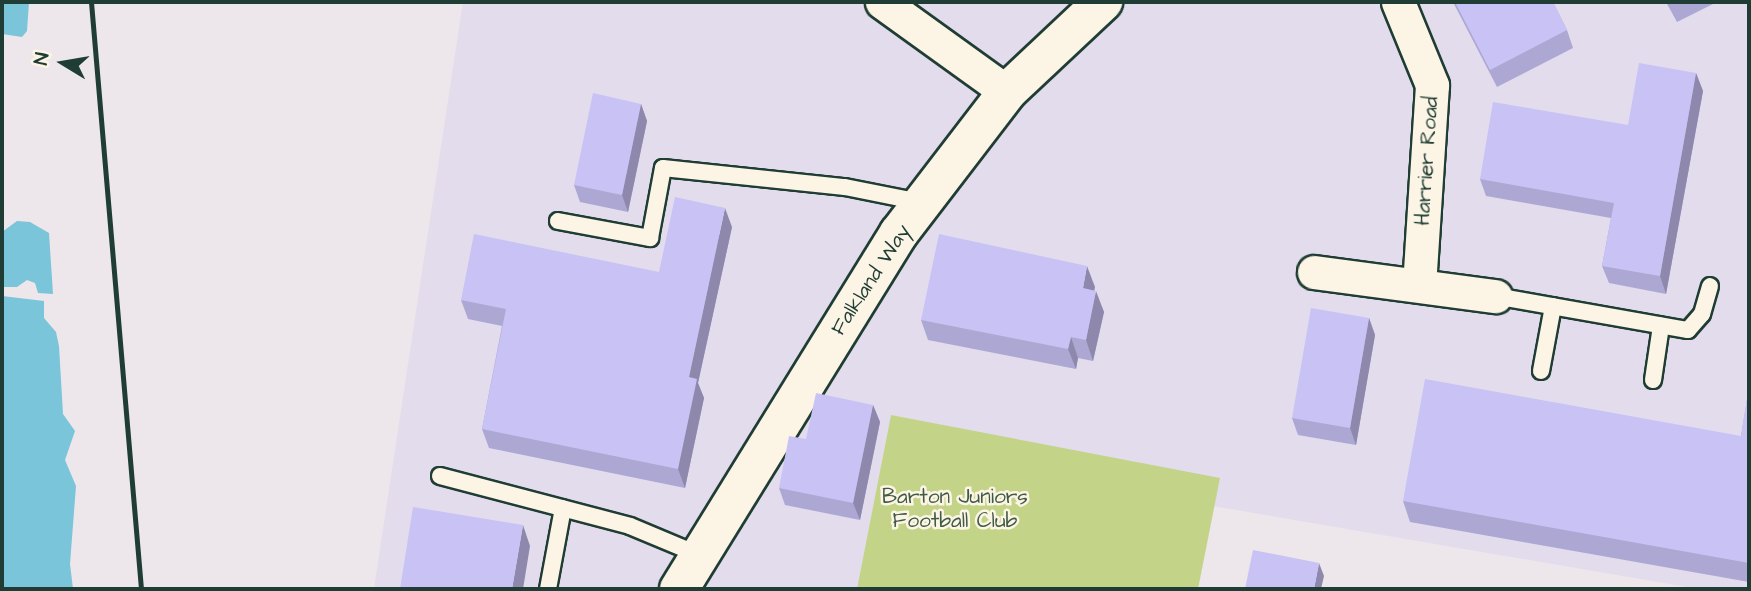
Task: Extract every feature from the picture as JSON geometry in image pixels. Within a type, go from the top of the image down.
[{"type":"street","points":[[882,2],[1007,92]]},
{"type":"street","name":"Falkland Way","points":[[679,589],[698,554],[922,202],[1007,92],[1103,2]]},
{"type":"street","name":"Harrier Road","points":[[1398,2],[1432,85],[1419,285]]},
{"type":"street","points":[[1314,272],[1495,296]]},
{"type":"lane","points":[[558,222],[650,238],[663,168],[845,187],[922,202]]},
{"type":"lane","points":[[1495,296],[1688,330],[1702,314],[1710,286]]},
{"type":"lane","points":[[1541,371],[1553,306]]},
{"type":"lane","points":[[1653,380],[1661,326]]},
{"type":"lane","points":[[440,475],[630,526],[698,554]]},
{"type":"lane","points":[[548,589],[563,508]]},
{"type":"shaded area","points":[[463,2],[1749,2],[1749,589],[1699,589],[1213,506],[1220,479],[891,415],[857,589],[374,589]]},
{"type":"green space","name":"Barton Juniors Football Club","points":[[891,415],[1220,478],[1198,589],[857,589]]},
{"type":"water","points":[[2,2],[29,2],[27,31],[22,37],[2,34]]},
{"type":"water","points":[[17,221],[30,222],[49,233],[53,294],[38,293],[35,283],[27,280],[17,287],[2,287],[2,232]]},
{"type":"water","points":[[2,296],[44,301],[44,318],[56,332],[63,414],[75,431],[65,460],[76,486],[70,564],[73,589],[2,589]]},
{"type":"building","points":[[1455,2],[1553,2],[1567,30],[1490,70]]},
{"type":"building","points":[[1639,63],[1696,73],[1660,276],[1602,266],[1614,203],[1480,179],[1493,102],[1628,125]]},
{"type":"building","points":[[593,93],[641,104],[622,195],[574,185]]},
{"type":"building","points":[[675,197],[725,208],[689,377],[697,379],[678,469],[482,429],[506,309],[461,300],[474,234],[659,272]]},
{"type":"building","points":[[939,234],[1087,266],[1083,288],[1096,291],[1086,340],[1071,337],[1068,349],[921,320]]},
{"type":"building","points":[[1311,308],[1369,318],[1350,428],[1292,418]]},
{"type":"building","points":[[1425,379],[1741,436],[1749,387],[1749,563],[1403,501]]},
{"type":"building","points":[[816,393],[873,405],[853,503],[779,488],[789,436],[806,439]]},
{"type":"building","points":[[413,507],[523,525],[512,589],[400,589]]},
{"type":"building","points":[[1253,550],[1319,563],[1314,589],[1245,589]]},
{"type":"railway","points":[[91,2],[141,589]]}]
